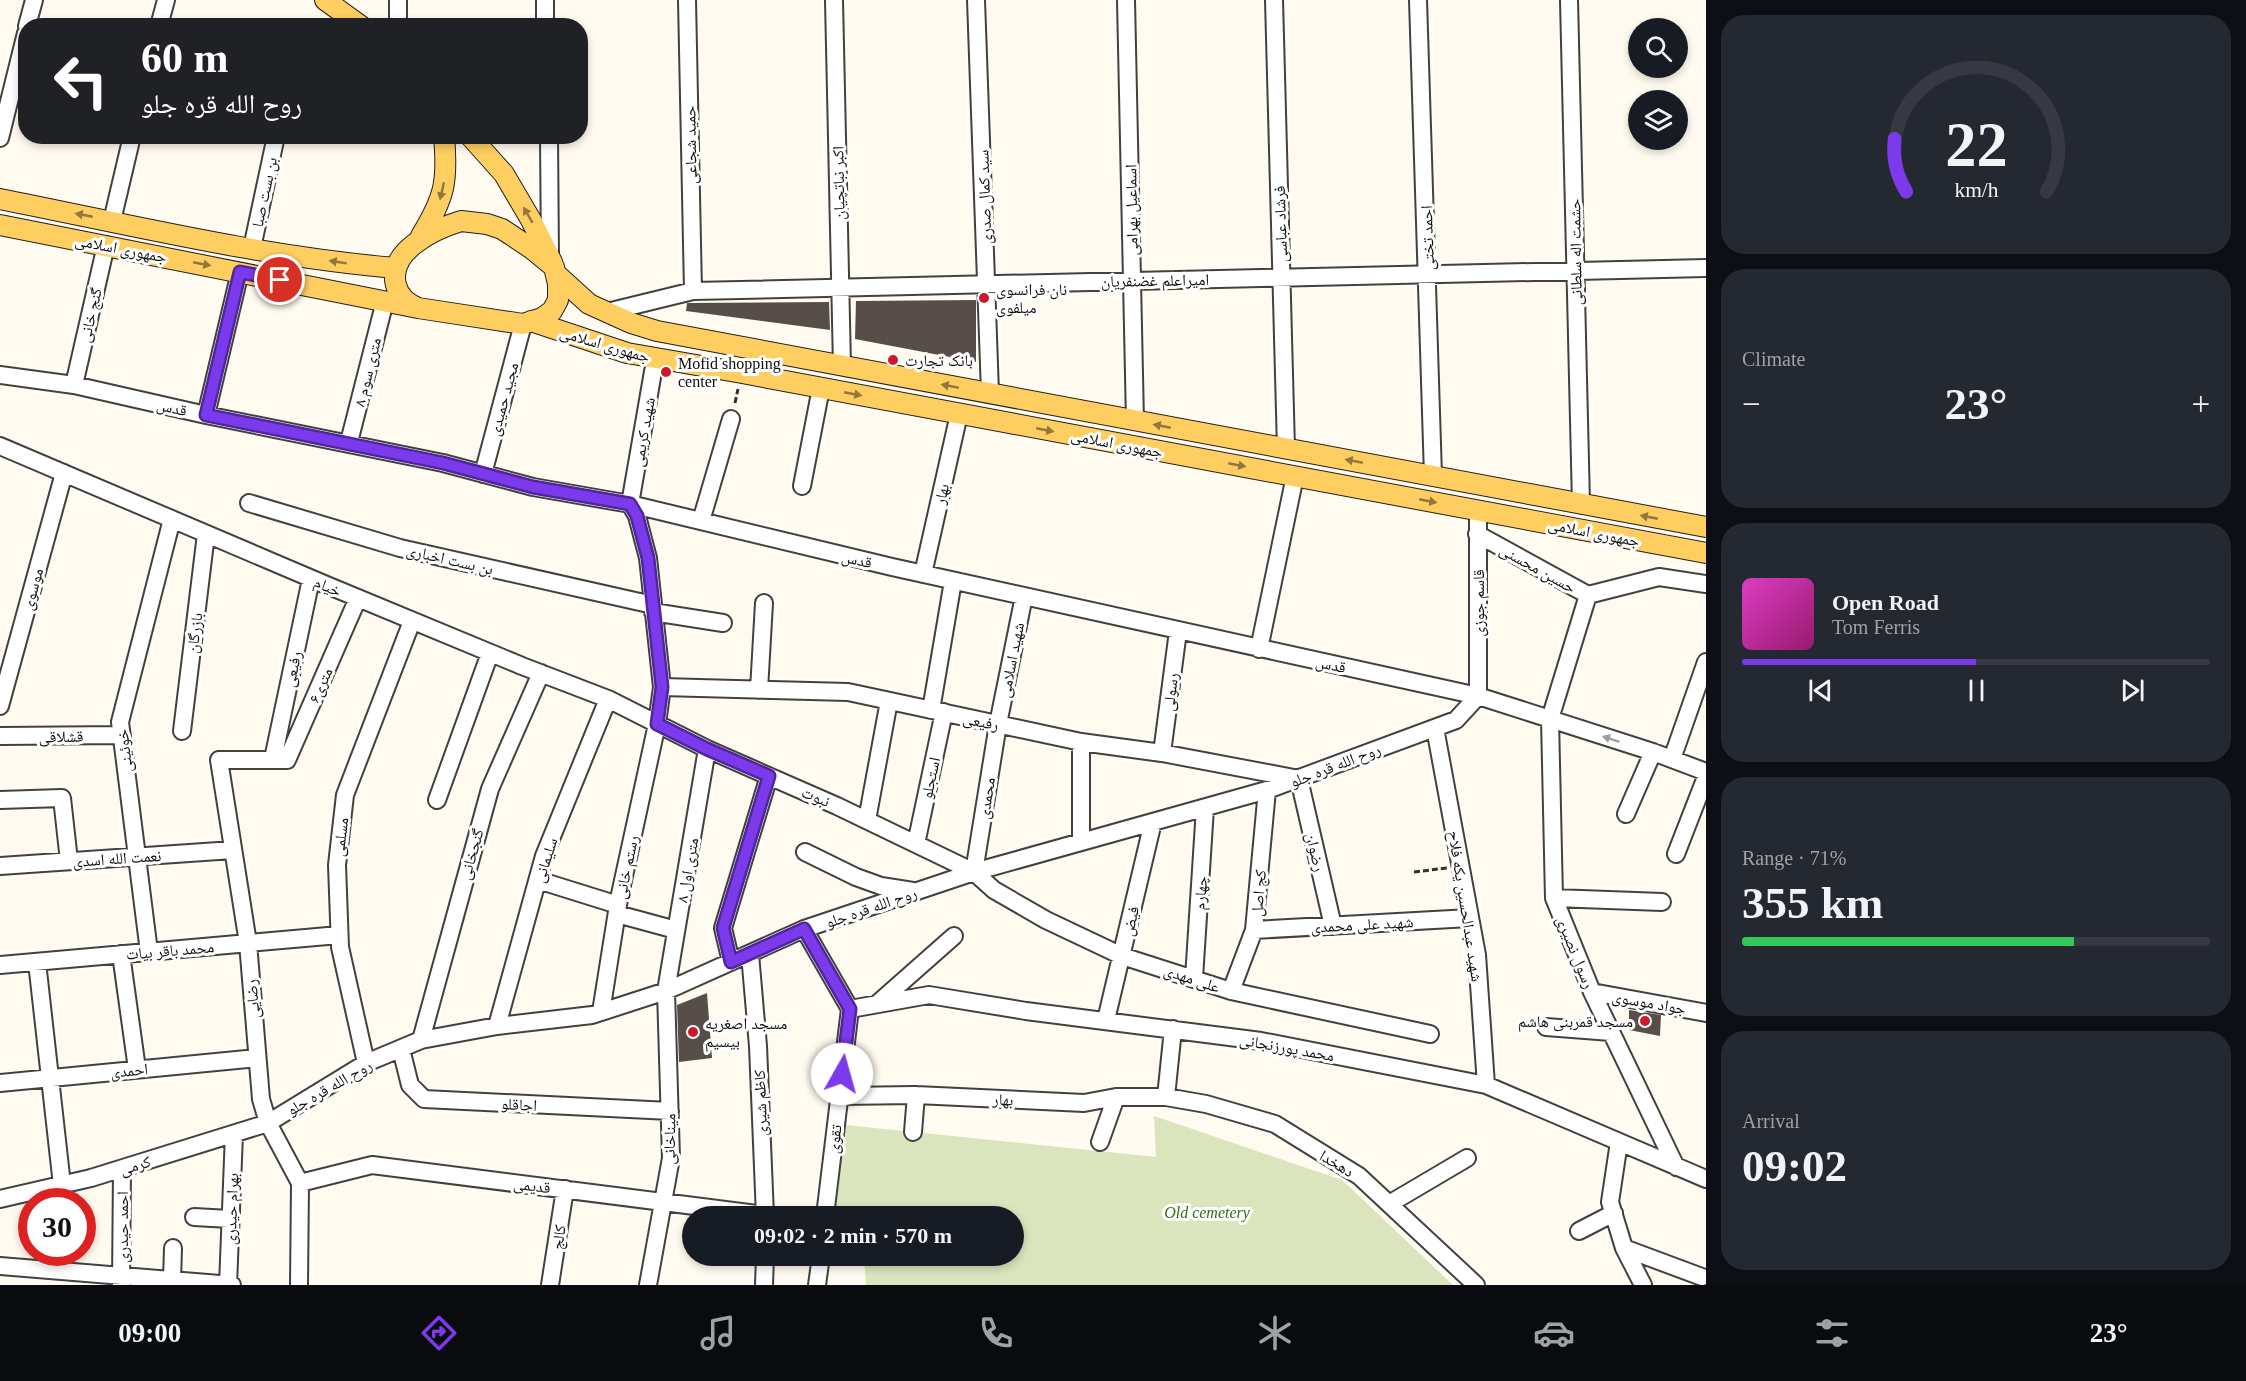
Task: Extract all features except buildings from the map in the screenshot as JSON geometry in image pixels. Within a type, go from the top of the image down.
[{"type":"main road","points":[[325,0],[350,18]]},
{"type":"main road","points":[[418,308],[409,304],[396,288],[394,278],[400,259],[419,241],[434,216],[442,196],[447,170],[445,144]]},
{"type":"main road","points":[[477,144],[504,174],[531,220],[553,267],[558,284],[558,300],[552,311],[542,318],[527,323]]},
{"type":"main road","name":"جمهوری اسلامی","points":[[0,199],[252,248],[347,264],[396,268]]},
{"type":"main road","name":"جمهوری اسلامی","points":[[419,241],[440,227],[460,221],[487,224],[502,229],[553,267],[590,304],[657,331],[1706,527]]},
{"type":"main road","name":"جمهوری اسلامی","points":[[0,225],[418,308],[527,323],[600,346],[655,360],[741,373],[1706,553]]},
{"type":"street","points":[[29,18],[34,0]]},
{"type":"street","points":[[161,18],[166,0]]},
{"type":"street","points":[[398,0],[398,18]]},
{"type":"street","points":[[545,0],[545,18]]},
{"type":"street","name":"حمید شجاعی","points":[[687,0],[693,291]]},
{"type":"street","name":"اکبر نباتچیان","points":[[834,0],[842,366]]},
{"type":"street","name":"سید کمال صدری","points":[[976,0],[990,393]]},
{"type":"street","name":"اسماعیل بهرامی","points":[[1126,0],[1135,421]]},
{"type":"street","name":"فرشاد عباسی","points":[[1274,0],[1286,449]]},
{"type":"street","name":"احمد تختی","points":[[1418,0],[1433,476]]},
{"type":"street","name":"حشمت اله سلطانی","points":[[1569,0],[1581,504]]},
{"type":"street","points":[[0,138],[18,65]]},
{"type":"street","points":[[112,221],[130,144]]},
{"type":"street","name":"بن بست صبا","points":[[252,248],[274,144]]},
{"type":"street","points":[[549,144],[553,267]]},
{"type":"street","name":"گنج خانی","points":[[74,385],[106,245]]},
{"type":"street","name":"امیراعلم غضنفریان","points":[[607,312],[693,291],[1706,268]]},
{"type":"street","points":[[206,415],[240,272]]},
{"type":"street","name":"۸ متری سوم","points":[[349,442],[385,301]]},
{"type":"street","name":"مجید حمیدی","points":[[483,474],[527,323]]},
{"type":"street","name":"شهید کریمی","points":[[630,504],[655,360]]},
{"type":"street","name":"قدس","points":[[0,375],[74,385],[206,415],[349,442],[533,487],[630,504],[953,581],[1478,696],[1653,752],[1706,775]]},
{"type":"street","points":[[802,486],[821,388]]},
{"type":"street","name":"بهار","points":[[923,574],[959,414]]},
{"type":"street","points":[[701,521],[731,419]]},
{"type":"street","name":"خیام","points":[[0,446],[411,621],[608,699],[657,724]]},
{"type":"street","name":"موسوی","points":[[0,706],[63,473]]},
{"type":"street","points":[[1259,649],[1295,476]]},
{"type":"street","name":"بن بست اخباری","points":[[249,503],[400,548],[723,623]]},
{"type":"street","name":"رستم خانی","points":[[601,1012],[617,910],[657,724],[662,687],[648,558],[637,516],[630,504]]},
{"type":"street","name":"قاسم جوزی","points":[[1478,510],[1478,696]]},
{"type":"street","name":"خوئینی","points":[[149,952],[120,722],[172,519]]},
{"type":"street","name":"بازرگان","points":[[182,731],[206,534]]},
{"type":"street","name":"حسین محسنی","points":[[1478,534],[1588,595],[1659,577],[1706,584]]},
{"type":"street","name":"رفیعی","points":[[273,759],[311,579]]},
{"type":"street","name":"استجلو","points":[[916,844],[938,711],[953,581]]},
{"type":"street","name":"رسول نصیری","points":[[1588,595],[1550,719],[1554,898],[1592,992],[1676,1167]]},
{"type":"street","name":"شهید اسلامی","points":[[998,724],[1024,596]]},
{"type":"street","name":"۶متری","points":[[273,759],[287,760],[358,598]]},
{"type":"street","points":[[759,690],[764,603]]},
{"type":"street","name":"مسلمی","points":[[366,1063],[340,947],[337,865],[345,795],[411,621]]},
{"type":"street","name":"رسولی","points":[[1162,753],[1178,631]]},
{"type":"street","points":[[437,800],[490,653]]},
{"type":"street","points":[[1672,759],[1706,662]]},
{"type":"street","name":"گنجخانی","points":[[421,1040],[490,789],[541,674]]},
{"type":"street","name":"رفیعی","points":[[662,687],[848,692],[1081,742],[1162,753],[1299,779]]},
{"type":"street","name":"روح الله قره جلو","points":[[268,1123],[366,1063],[421,1040],[497,1026],[592,1015],[666,991],[804,929],[915,891],[1299,779],[1456,720],[1478,696]]},
{"type":"street","name":"سلیمانی","points":[[497,1026],[544,856],[608,699]]},
{"type":"street","points":[[867,820],[889,701]]},
{"type":"street","name":"نبوت","points":[[657,724],[707,749],[867,820],[974,872]]},
{"type":"street","name":"محمدی","points":[[974,872],[998,724]]},
{"type":"street","name":"شهید عبدالحسین یکه فلاح","points":[[1435,728],[1477,956],[1486,1085]]},
{"type":"street","name":"قشلاقی","points":[[0,736],[122,735]]},
{"type":"street","points":[[1081,742],[1081,842]]},
{"type":"street","name":"۸ متری اول","points":[[666,991],[707,749]]},
{"type":"street","points":[[1626,814],[1653,752]]},
{"type":"street","name":"رضایی","points":[[273,759],[219,760],[248,943],[261,1099],[268,1123],[300,1183],[299,1285]]},
{"type":"street","points":[[1676,854],[1706,775]]},
{"type":"street","points":[[731,962],[723,928],[769,776]]},
{"type":"street","name":"رضوان","points":[[1299,779],[1333,926]]},
{"type":"street","name":"کج اصل","points":[[1231,991],[1254,930],[1267,790]]},
{"type":"street","points":[[0,800],[62,798],[69,861]]},
{"type":"street","name":"چهارم","points":[[1194,978],[1205,808]]},
{"type":"street","name":"فیض","points":[[1106,1020],[1153,822]]},
{"type":"street","name":"نعمت الله اسدی","points":[[0,866],[233,850]]},
{"type":"street","points":[[805,852],[856,877],[881,886],[915,891]]},
{"type":"street","name":"علی مهدی","points":[[974,872],[994,890],[1046,920],[1122,956],[1231,991],[1430,1034]]},
{"type":"street","points":[[538,880],[676,930]]},
{"type":"street","points":[[1554,898],[1662,902]]},
{"type":"street","name":"شهید علی محمدی","points":[[1254,930],[1470,918]]},
{"type":"street","points":[[804,929],[850,1009]]},
{"type":"street","name":"محمد باقر بیات","points":[[0,965],[339,935]]},
{"type":"street","points":[[876,1005],[954,936]]},
{"type":"street","points":[[121,954],[137,1069]]},
{"type":"street","name":"کاظم شیری","points":[[750,954],[758,1046],[765,1206]]},
{"type":"street","points":[[37,962],[62,1185]]},
{"type":"street","name":"میناخانی","points":[[648,1285],[671,1158],[666,991]]},
{"type":"street","name":"جواد موسوی","points":[[1592,992],[1706,1013]]},
{"type":"street","name":"محمد پورزنجانی","points":[[850,1009],[929,995],[1026,1011],[1261,1041],[1486,1085],[1706,1179]]},
{"type":"street","name":"تقوی","points":[[826,1206],[850,1009]]},
{"type":"street","points":[[1546,1028],[1611,1032]]},
{"type":"street","points":[[1166,1097],[1173,1029]]},
{"type":"street","name":"اجاقلو","points":[[400,1049],[411,1085],[424,1099],[669,1111]]},
{"type":"street","name":"احمدی","points":[[0,1083],[257,1058]]},
{"type":"street","points":[[913,1132],[916,1095]]},
{"type":"street","name":"بهار","points":[[840,1096],[916,1095],[1084,1103],[1116,1097],[1166,1097]]},
{"type":"street","points":[[1100,1142],[1116,1097]]},
{"type":"street","name":"دهخدا","points":[[1166,1097],[1206,1104],[1275,1124],[1359,1176],[1476,1285]]},
{"type":"street","name":"کرمی","points":[[0,1199],[122,1169],[268,1123]]},
{"type":"street","name":"بهرام حیدری","points":[[230,1285],[234,1134]]},
{"type":"street","points":[[1619,1142],[1610,1202],[1624,1248],[1643,1285]]},
{"type":"street","points":[[1389,1204],[1467,1158]]},
{"type":"street","name":"قدیمی","points":[[300,1183],[372,1165],[692,1206]]},
{"type":"street","name":"احمد حیدری","points":[[122,1169],[122,1281]]},
{"type":"street","name":"کالج","points":[[550,1285],[565,1189]]},
{"type":"street","points":[[1579,1231],[1614,1213]]},
{"type":"street","points":[[194,1217],[230,1219]]},
{"type":"street","points":[[172,1280],[173,1248]]},
{"type":"street","points":[[1624,1248],[1702,1277]]},
{"type":"street","points":[[0,1266],[122,1281],[172,1280],[230,1285]]},
{"type":"street","points":[[764,1285],[765,1266]]},
{"type":"street","points":[[817,1285],[819,1266]]},
{"type":"path","points":[[731,419],[741,373]]},
{"type":"path","points":[[1414,872],[1460,867]]},
{"type":"green space","name":"Old cemetery","points":[[1154,1116],[1342,1180],[1453,1285],[866,1285],[865,1266],[1024,1266],[1024,1206],[836,1206],[845,1125],[1156,1157]]},
{"type":"place","name":"نان فرانسوی میلفوی","points":[[984,298]]},
{"type":"place","name":"بانک تجارت","points":[[893,360]]},
{"type":"place","name":"Mofid shopping center","points":[[666,372]]},
{"type":"place","name":"مسجد قمربنی هاشم","points":[[1645,1021]]},
{"type":"place","name":"مسجد اصغریه بیسیم","points":[[693,1032]]},
{"type":"route","points":[[280,280],[240,272],[206,415],[443,463],[533,487],[630,504],[637,516],[648,558],[662,687],[657,724],[769,776],[723,928],[731,962],[804,929],[850,1009],[842,1074]]}]
